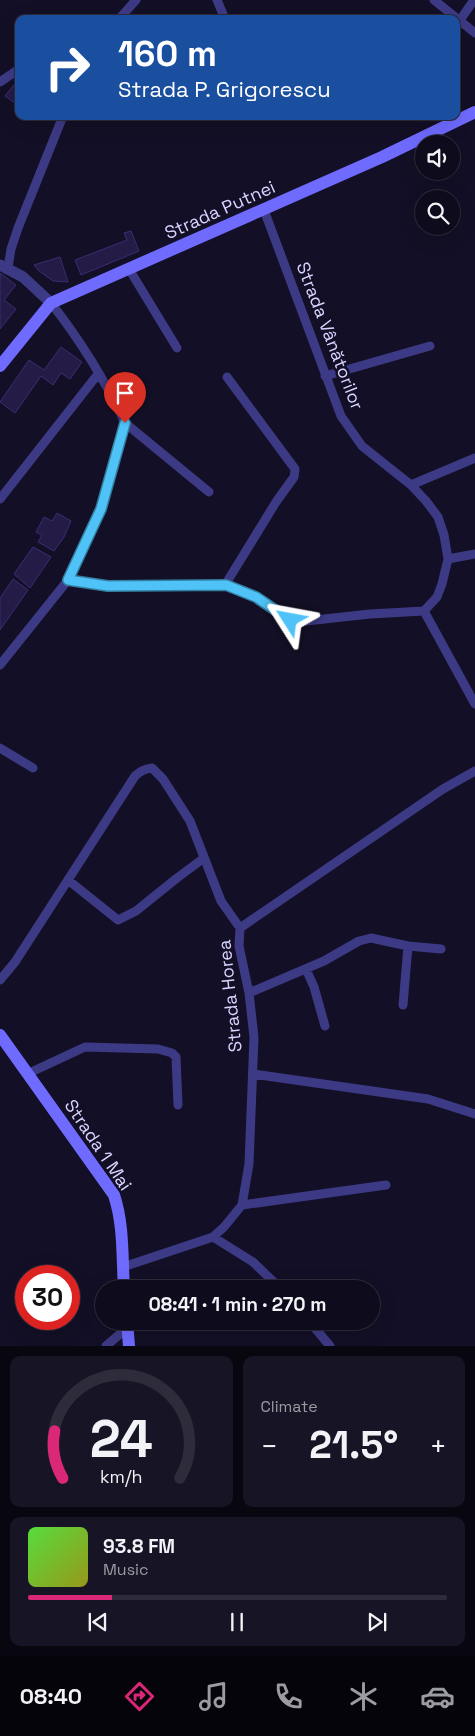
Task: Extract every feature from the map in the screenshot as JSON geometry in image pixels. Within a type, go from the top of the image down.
[{"type":"main road","name":"Strada Putnei","points":[[460,119],[475,112]]},
{"type":"main road","name":"Strada Putnei","points":[[0,366],[52,303],[382,157],[458,120]]},
{"type":"main road","name":"Strada 1 Mai","points":[[0,1035],[114,1195],[118,1207],[124,1280]]},
{"type":"main road","points":[[128,1330],[129,1346]]},
{"type":"street","points":[[123,15],[136,0]]},
{"type":"street","points":[[217,0],[223,15]]},
{"type":"street","points":[[434,0],[454,15]]},
{"type":"street","points":[[474,0],[460,20],[475,33]]},
{"type":"street","points":[[0,82],[15,72]]},
{"type":"street","points":[[61,120],[4,267],[23,277],[52,303],[76,336],[125,423],[209,492]]},
{"type":"street","name":"Strada Vânătorilor","points":[[264,210],[341,416],[362,446],[411,486],[438,517],[448,558],[438,597],[424,611]]},
{"type":"street","points":[[129,268],[177,348]]},
{"type":"street","points":[[325,376],[430,346]]},
{"type":"street","points":[[0,499],[98,374]]},
{"type":"street","points":[[226,585],[276,502],[294,476],[294,469],[227,377]]},
{"type":"street","points":[[1,661],[68,580],[101,509],[125,423]]},
{"type":"street","points":[[411,486],[475,458]]},
{"type":"street","points":[[448,558],[475,554]]},
{"type":"street","points":[[68,580],[108,586],[226,585],[256,597],[290,620],[306,621],[370,614],[424,611],[475,704]]},
{"type":"street","points":[[0,748],[33,768]]},
{"type":"street","points":[[0,980],[15,962],[135,776],[146,768],[152,768],[163,779],[190,821],[221,901],[240,928]]},
{"type":"street","name":"Strada Horea","points":[[123,1268],[213,1237],[224,1227],[242,1204],[249,1164],[254,1037],[249,993],[239,946],[240,928],[443,788],[475,771]]},
{"type":"street","points":[[68,880],[118,920],[136,911],[204,858]]},
{"type":"street","points":[[249,993],[306,969],[359,941],[371,938],[408,946],[441,949]]},
{"type":"street","points":[[403,1005],[408,946]]},
{"type":"street","points":[[306,969],[314,987],[325,1026]]},
{"type":"street","points":[[27,1074],[85,1047],[158,1049],[172,1053],[176,1057],[178,1105]]},
{"type":"street","points":[[253,1074],[428,1099],[475,1114]]},
{"type":"street","points":[[242,1204],[386,1185]]},
{"type":"street","points":[[213,1237],[252,1262],[271,1280]]},
{"type":"street","points":[[106,1346],[121,1330]]},
{"type":"street","points":[[317,1330],[330,1346]]},
{"type":"building","points":[[15,84],[15,103],[5,96]]},
{"type":"building","points":[[131,231],[139,251],[81,275],[75,260],[127,240],[124,233]]},
{"type":"building","points":[[60,257],[68,282],[53,281],[34,265]]},
{"type":"building","points":[[0,273],[16,285],[4,300],[16,309],[0,329]]},
{"type":"building","points":[[61,347],[82,362],[70,379],[61,373],[53,385],[41,376],[15,413],[0,402],[29,360],[44,370]]},
{"type":"building","points":[[57,513],[71,521],[64,537],[54,551],[38,542],[42,535],[36,532],[44,517],[52,521]]},
{"type":"building","points":[[33,547],[51,557],[30,588],[14,574]]},
{"type":"building","points":[[13,579],[28,590],[0,630],[0,598]]},
{"type":"route","points":[[125,423],[101,509],[68,580],[108,586],[226,585],[256,597],[290,620]]}]
